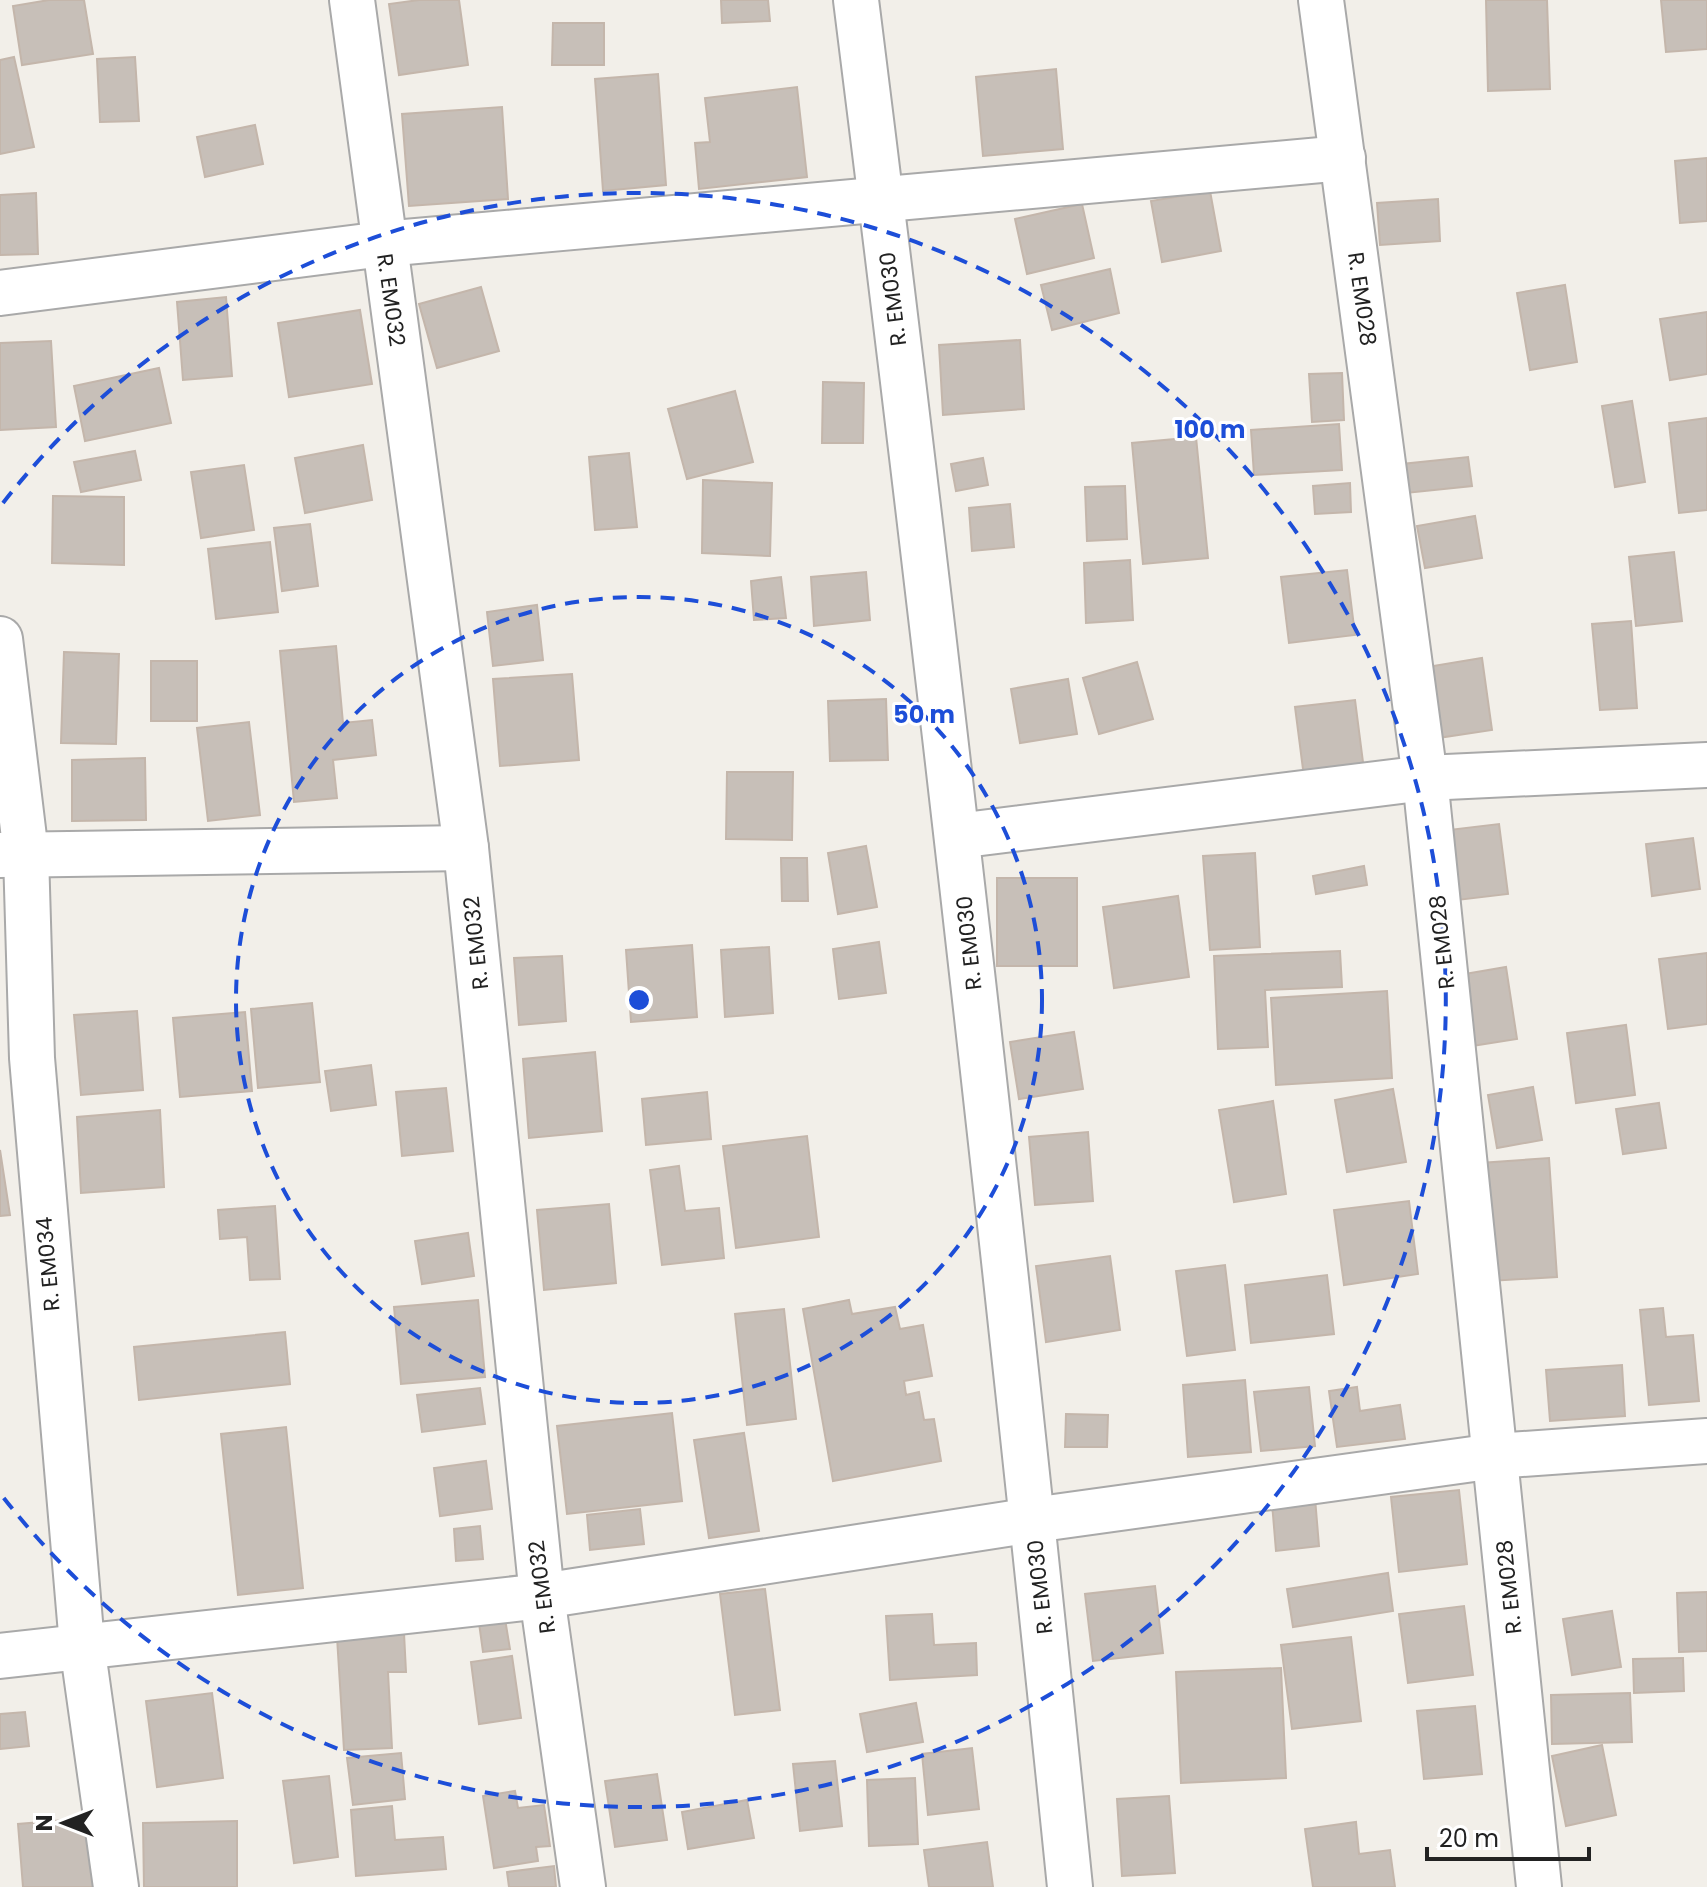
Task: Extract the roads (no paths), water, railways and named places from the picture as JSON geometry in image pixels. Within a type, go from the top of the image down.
[{"type":"street","name":"R. EM032","points":[[352,0],[466,848],[542,1596],[583,1887]]},
{"type":"street","name":"R. EM030","points":[[856,0],[957,836],[1033,1520],[1070,1887]]},
{"type":"street","name":"R. EM028","points":[[1321,0],[1425,778],[1539,1887]]},
{"type":"street","points":[[0,293],[383,244],[1343,158]]},
{"type":"street","name":"R. EM034","points":[[0,639],[13,854],[82,1645],[116,1887]]},
{"type":"street","points":[[957,836],[1425,778],[1707,765]]},
{"type":"street","points":[[13,854],[466,848]]},
{"type":"street","points":[[0,1656],[542,1596],[1033,1520],[1495,1456],[1707,1441]]}]
